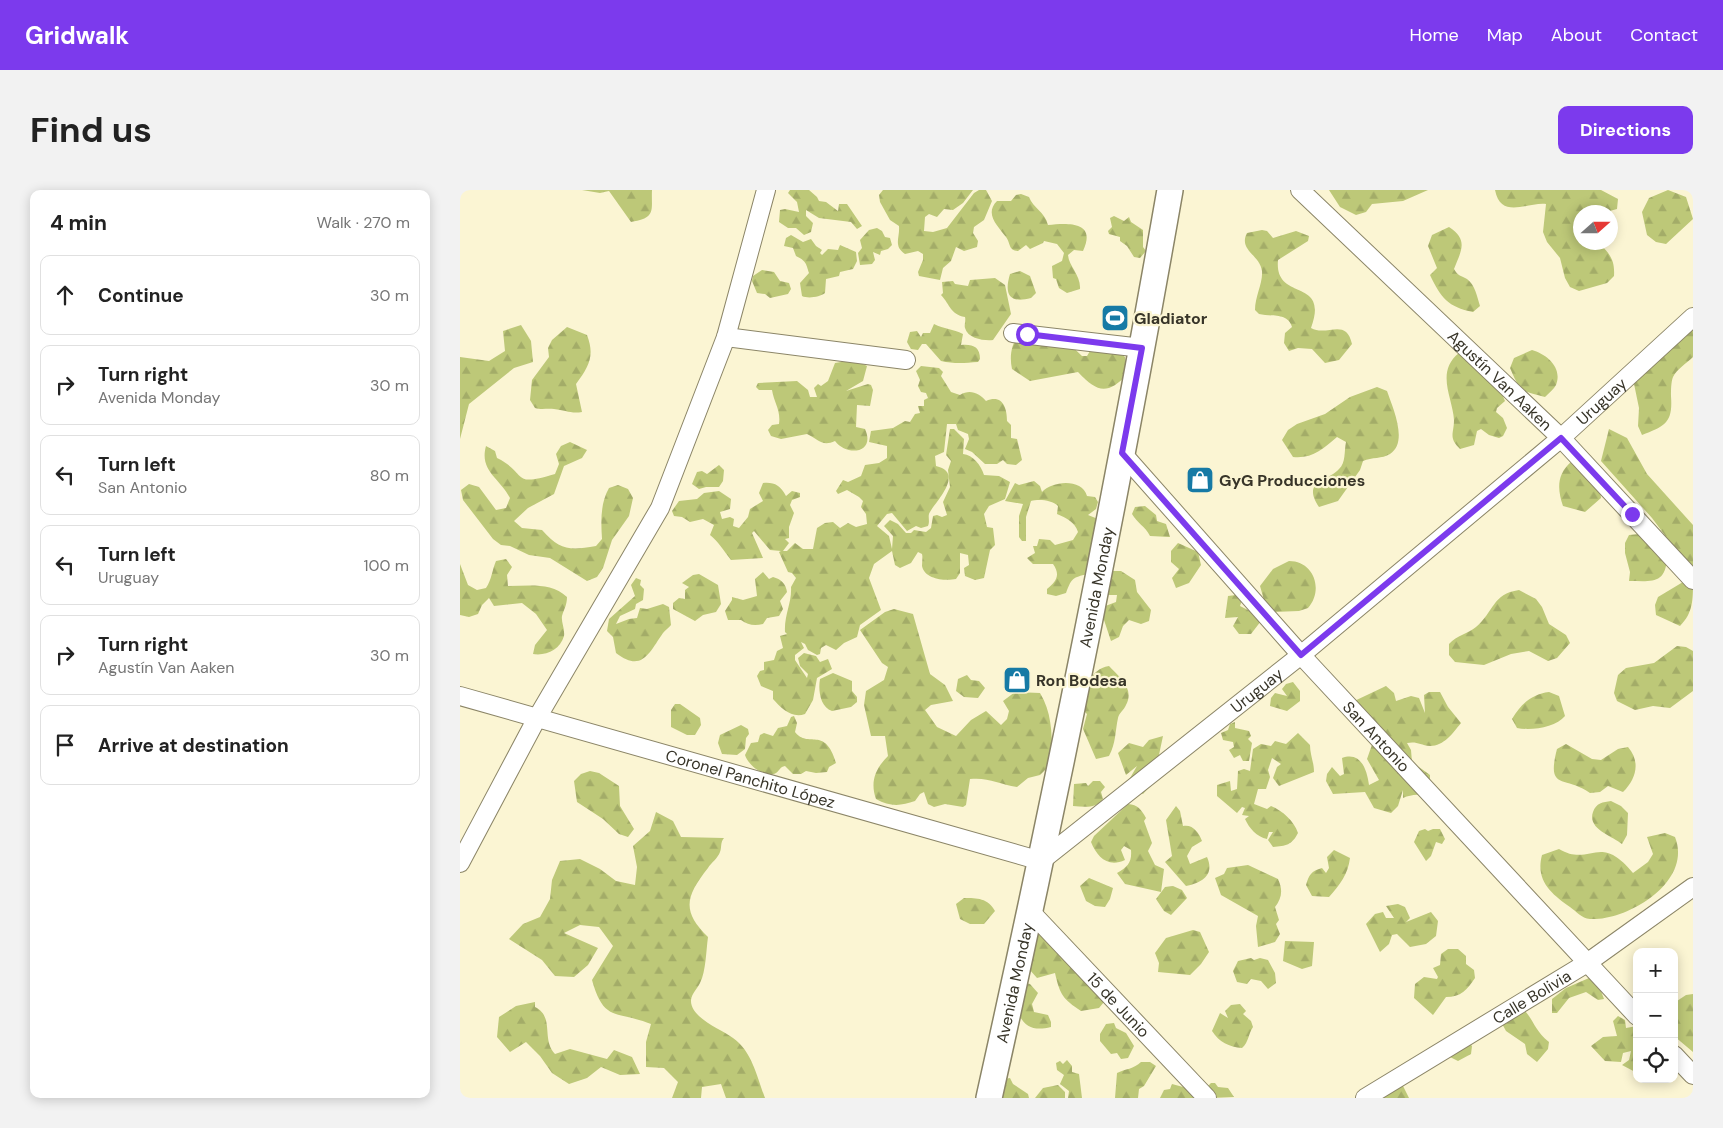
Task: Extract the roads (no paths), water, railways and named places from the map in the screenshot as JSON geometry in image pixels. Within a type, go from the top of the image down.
[{"type":"main road","name":"Avenida Monday","points":[[989,1098],[1041,861],[1122,453],[1170,190]]},
{"type":"street","points":[[460,863],[537,718],[660,508],[726,336],[766,190]]},
{"type":"street","name":"Agustín Van Aaken","points":[[1300,190],[1561,438],[1693,580]]},
{"type":"street","name":"Uruguay","points":[[1041,861],[1301,655],[1561,438],[1693,317]]},
{"type":"street","points":[[1013,333],[1142,348]]},
{"type":"street","points":[[726,336],[906,360]]},
{"type":"street","name":"San Antonio","points":[[1122,453],[1301,655],[1633,1012]]},
{"type":"street","name":"Coronel Panchito López","points":[[460,696],[1041,861]]},
{"type":"street","name":"Calle Bolivia","points":[[1365,1098],[1587,963],[1693,887]]},
{"type":"street","name":"15 de Junio","points":[[1030,911],[1207,1098]]},
{"type":"street","points":[[1678,1059],[1693,1075]]},
{"type":"place","name":"Gladiator","points":[[1115,318]]},
{"type":"place","name":"GyG Producciones","points":[[1200,480]]},
{"type":"place","name":"Ron Bodesa","points":[[1017,680]]}]
